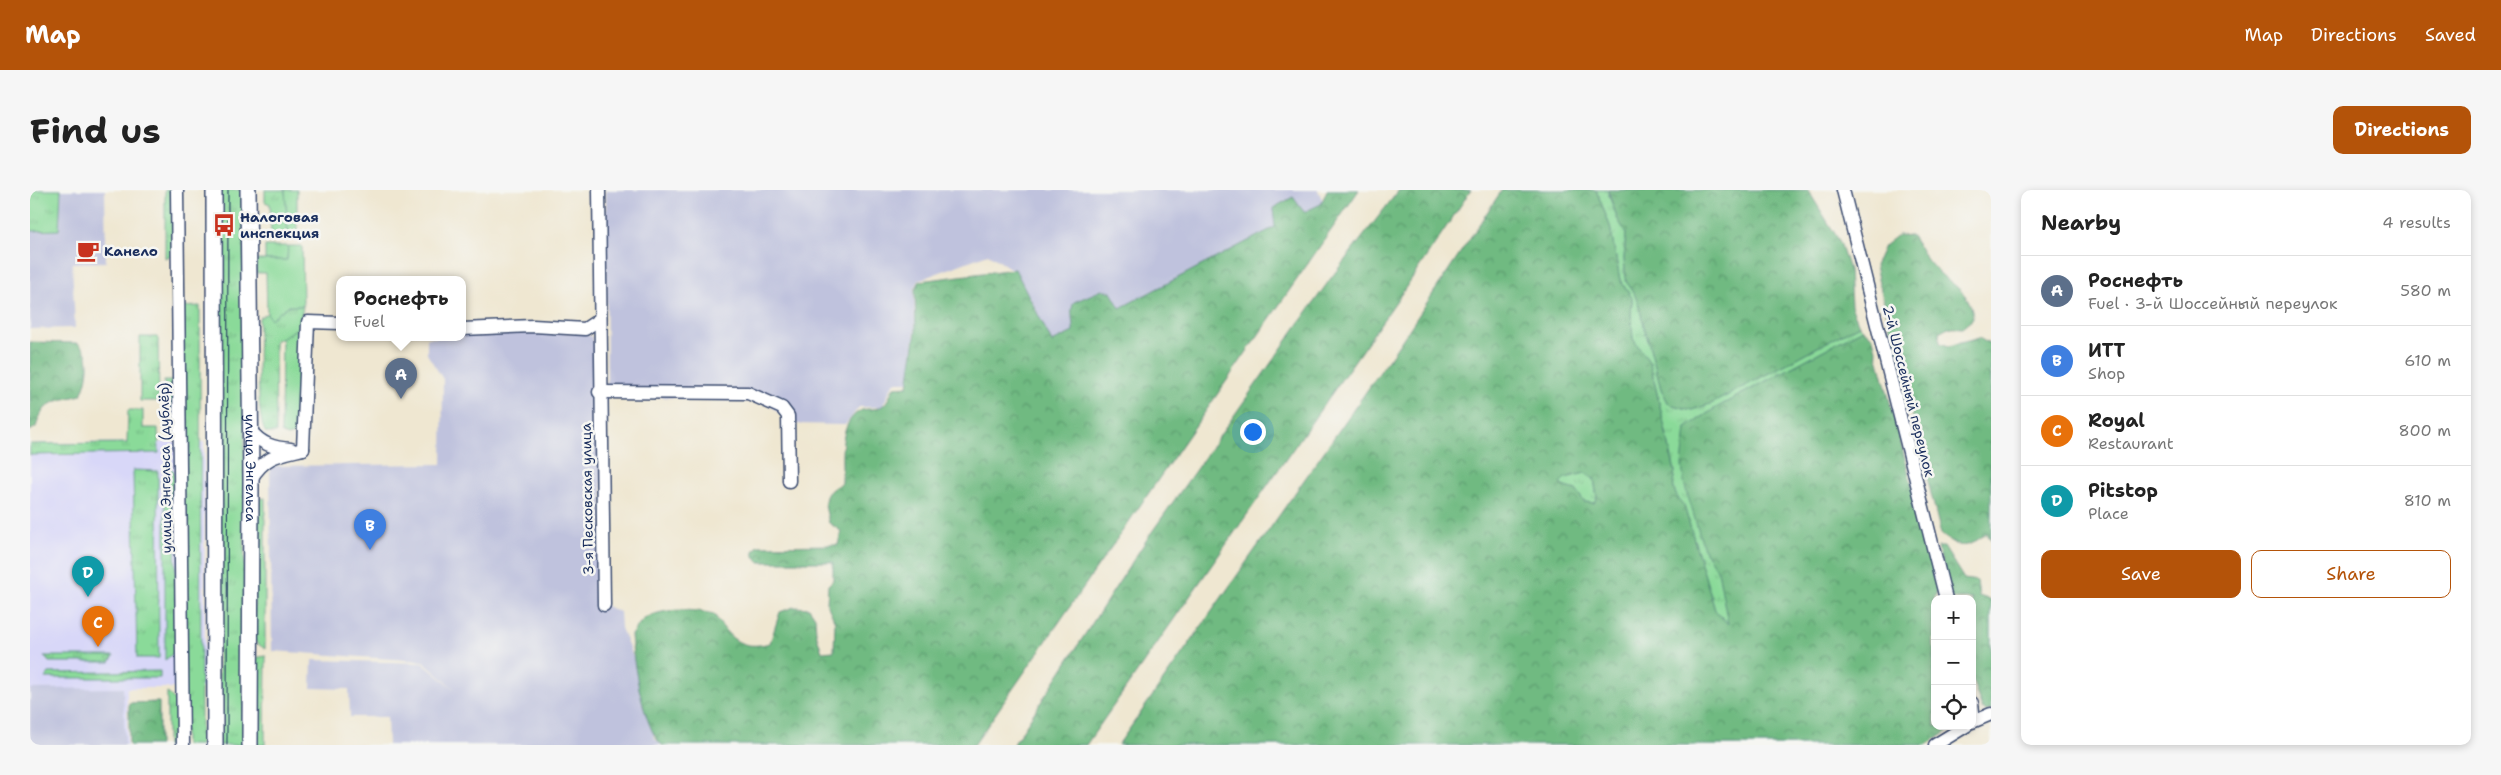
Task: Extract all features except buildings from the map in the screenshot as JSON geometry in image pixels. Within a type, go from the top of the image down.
[{"type":"main road","points":[[214,190],[215,745]]},
{"type":"main road","name":"улица Энгельса","points":[[248,190],[251,479],[250,745]]},
{"type":"street","name":"улица Энгельса (дублёр)","points":[[177,190],[183,745]]},
{"type":"street","name":"3-я Песковская улица","points":[[599,190],[599,392],[604,605]]},
{"type":"street","name":"2-й Шоссейный переулок","points":[[1842,190],[1945,595]]},
{"type":"street","points":[[466,329],[514,326],[585,329],[600,319]]},
{"type":"street","points":[[303,449],[308,322],[336,324]]},
{"type":"street","points":[[599,392],[748,393],[782,408],[788,416],[789,481]]},
{"type":"street","points":[[250,430],[257,438],[276,448],[303,449]]},
{"type":"street","points":[[251,479],[270,457],[303,449]]},
{"type":"street","points":[[1976,721],[1991,714]]},
{"type":"street","points":[[1935,745],[1960,730]]},
{"type":"shaded area","points":[[30,190],[105,190],[106,262],[72,263],[75,328],[30,329]]},
{"type":"shaded area","points":[[606,190],[1318,190],[1325,206],[1050,350],[1013,270],[988,254],[919,280],[914,290],[915,330],[909,382],[894,382],[882,407],[859,407],[845,425],[793,424],[767,403],[607,394]]},
{"type":"shaded area","points":[[528,331],[583,333],[592,337],[595,345],[596,426],[582,427],[582,430],[601,430],[604,605],[620,612],[621,628],[633,657],[642,701],[655,739],[662,745],[388,745],[387,717],[350,717],[349,689],[311,688],[312,660],[422,663],[459,693],[422,661],[272,651],[270,466],[442,464],[443,379],[427,354],[427,341],[466,341],[466,333]]},
{"type":"shaded area","points":[[204,442],[205,688],[127,688],[127,745],[30,745],[30,450],[39,450],[39,443]]},
{"type":"shaded area","points":[[123,688],[125,745],[30,745],[30,689]]},
{"type":"green space","points":[[30,190],[61,190],[59,230],[30,231]]},
{"type":"green space","points":[[165,190],[176,190],[177,253],[165,258]]},
{"type":"green space","points":[[218,190],[242,190],[245,282],[244,745],[219,745]]},
{"type":"green space","points":[[265,190],[285,190],[288,232],[271,235],[270,204],[265,202]]},
{"type":"green space","points":[[285,190],[297,190],[297,232],[288,232]]},
{"type":"green space","points":[[1327,190],[1359,190],[974,745],[662,745],[655,736],[644,710],[634,661],[631,635],[644,619],[660,612],[678,610],[714,614],[725,630],[736,641],[743,644],[760,645],[770,643],[780,612],[794,607],[809,608],[815,617],[816,633],[822,652],[834,651],[835,622],[827,604],[828,585],[833,580],[833,562],[758,562],[754,556],[754,551],[758,546],[838,545],[841,531],[829,523],[825,499],[830,491],[842,483],[844,433],[853,417],[860,411],[880,407],[886,402],[894,387],[908,386],[916,331],[915,290],[920,281],[1015,269],[1052,342],[1073,332],[1072,313],[1074,302],[1102,290],[1111,292],[1120,308],[1275,227],[1273,208],[1293,197],[1304,212],[1321,204]]},
{"type":"green space","points":[[1399,190],[1471,190],[1404,290],[1086,745],[1013,745],[1149,536],[1331,278]]},
{"type":"green space","points":[[1502,190],[1596,190],[1610,226],[1620,280],[1632,298],[1633,339],[1650,363],[1675,472],[1674,490],[1684,506],[1715,610],[1728,624],[1718,571],[1705,552],[1684,483],[1682,465],[1686,428],[1714,409],[1863,329],[1873,338],[1938,589],[1936,595],[1931,595],[1931,730],[1950,730],[1926,745],[1118,745],[1396,349]],"holes":[[[1585,473],[1594,479],[1597,497],[1594,503],[1584,502],[1576,490],[1562,486],[1560,483],[1565,478]]]},
{"type":"green space","points":[[1596,190],[1607,190],[1617,218],[1626,233],[1624,259],[1626,280],[1637,299],[1661,389],[1669,404],[1692,410],[1713,403],[1859,325],[1863,329],[1714,409],[1686,428],[1705,552],[1718,570],[1729,625],[1715,610],[1684,506],[1674,490],[1675,471],[1650,363],[1633,339],[1632,298],[1620,280],[1610,226]]},
{"type":"green space","points":[[1608,190],[1808,190],[1840,242],[1849,270],[1851,306],[1859,325],[1713,403],[1692,410],[1669,404],[1661,389],[1637,299],[1626,280],[1624,259],[1626,233],[1617,218]]},
{"type":"green space","points":[[1898,235],[1912,236],[1931,264],[1965,295],[1969,302],[1973,319],[1962,328],[1948,327],[1939,332],[1940,343],[1949,346],[1979,338],[1991,345],[1991,541],[1987,533],[1964,546],[1954,543],[1941,534],[1875,266],[1884,246]]},
{"type":"green space","points":[[265,246],[288,246],[287,260],[265,260]]},
{"type":"green space","points":[[288,246],[302,246],[303,306],[288,306],[271,319],[267,313],[266,273],[256,273],[256,260],[287,260]]},
{"type":"green space","points":[[200,306],[201,745],[185,745],[180,307]]},
{"type":"green space","points":[[288,306],[303,306],[300,326],[281,339],[275,340],[276,433],[266,433],[260,412],[259,396],[259,318],[267,313],[272,318]]},
{"type":"green space","points":[[300,326],[298,433],[287,436],[281,433],[282,339]]},
{"type":"green space","points":[[140,337],[158,337],[159,401],[140,401]]},
{"type":"green space","points":[[30,342],[77,343],[86,353],[88,367],[86,382],[81,395],[47,406],[39,418],[36,427],[30,431]]},
{"type":"green space","points":[[164,381],[176,381],[176,413],[165,413]]},
{"type":"green space","points":[[128,410],[143,410],[143,428],[158,428],[159,453],[30,455],[30,444],[127,443]]},
{"type":"green space","points":[[165,465],[174,471],[177,644],[175,652],[165,660]]},
{"type":"green space","points":[[133,470],[158,471],[159,658],[137,658]]},
{"type":"green space","points":[[1585,473],[1594,479],[1597,497],[1594,503],[1584,502],[1576,490],[1562,486],[1560,483],[1565,478]]},
{"type":"green space","points":[[265,498],[265,649],[254,641],[254,499]]},
{"type":"green space","points":[[1938,547],[1944,547],[1964,579],[1977,581],[1979,596],[1991,600],[1991,710],[1982,709],[1976,691],[1976,595],[1949,595]]},
{"type":"green space","points":[[44,656],[114,656],[110,662],[49,662]]},
{"type":"green space","points":[[266,656],[265,745],[254,745],[253,658]]},
{"type":"green space","points":[[160,671],[160,678],[45,678],[49,673]]},
{"type":"green space","points":[[167,693],[172,697],[177,709],[177,745],[167,745]]},
{"type":"green space","points":[[159,702],[159,745],[129,745],[129,703]]},
{"type":"tram line","points":[[227,745],[228,190]]},
{"type":"place","name":"Налоговая инспекция","points":[[224,225]]},
{"type":"place","name":"Канело","points":[[88,251]]},
{"type":"place","name":"Роснефть","points":[[401,399]]},
{"type":"place","name":"ИТТ","points":[[370,550]]},
{"type":"place","name":"Pitstop","points":[[88,597]]},
{"type":"place","name":"Royal","points":[[98,647]]}]
